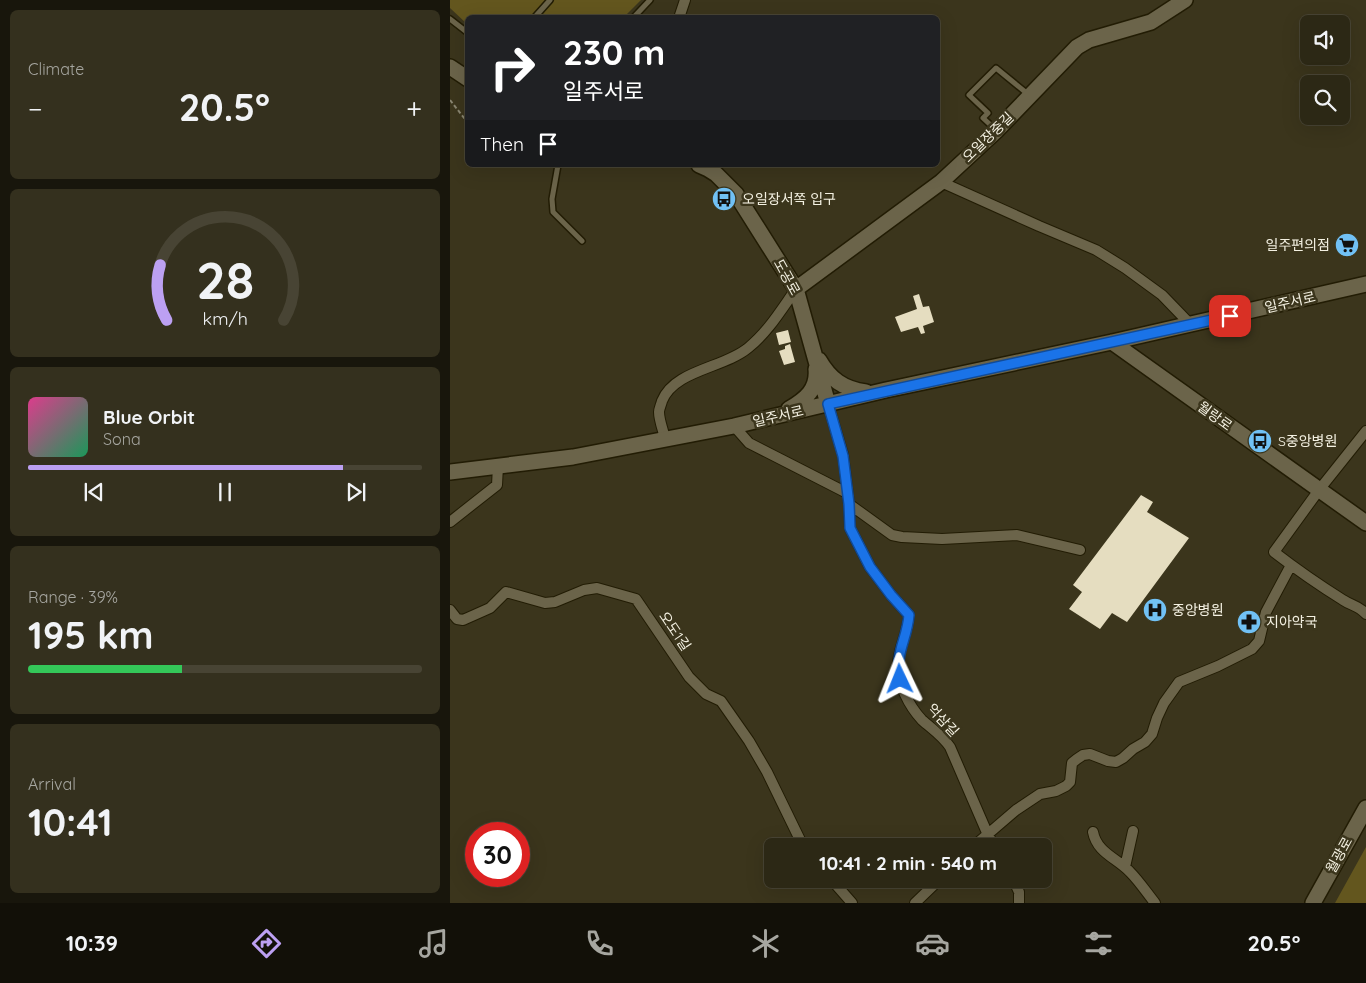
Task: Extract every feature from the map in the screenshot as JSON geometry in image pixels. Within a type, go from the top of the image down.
[{"type":"main road","name":"오일장중길","points":[[796,289],[941,182],[996,131],[1077,47],[1089,40],[1151,22],[1185,0]]},
{"type":"main road","points":[[450,67],[465,77]]},
{"type":"main road","name":"도공로","points":[[710,167],[730,186],[796,289],[828,404]]},
{"type":"main road","name":"일주서로","points":[[450,472],[573,457],[734,426],[886,390],[1191,325],[1366,284]]},
{"type":"main road","name":"월랑로","points":[[1112,342],[1366,523]]},
{"type":"main road","points":[[812,348],[824,369],[846,388],[870,392],[886,390]]},
{"type":"main road","points":[[769,418],[804,400],[812,391],[817,372],[812,348]]},
{"type":"main road","name":"월광로","points":[[1313,903],[1366,808]]},
{"type":"street","points":[[680,15],[685,0]]},
{"type":"street","points":[[941,182],[1096,250],[1162,295],[1191,325]]},
{"type":"street","points":[[665,438],[658,411],[664,395],[677,383],[696,372],[729,360],[747,349],[766,331],[796,289]]},
{"type":"street","name":"억삼길","points":[[828,404],[843,456],[850,528],[870,567],[909,615],[900,648],[898,666],[904,693],[922,720],[944,739],[950,747],[990,838]]},
{"type":"street","points":[[734,426],[749,443],[847,493]]},
{"type":"street","points":[[1366,431],[1319,490],[1274,552],[1346,602],[1361,608],[1366,614]]},
{"type":"street","points":[[450,522],[497,485],[498,466]]},
{"type":"street","points":[[849,504],[892,535],[902,537],[942,539],[1017,535],[1080,550]]},
{"type":"street","points":[[984,838],[1016,810],[1040,794],[1066,786],[1070,782],[1072,764],[1083,755],[1090,754],[1116,762],[1124,758],[1133,749],[1145,742],[1152,734],[1156,718],[1179,682],[1252,649],[1259,641],[1266,612],[1291,565]]},
{"type":"street","name":"오도1길","points":[[450,610],[457,619],[463,620],[490,608],[506,592],[546,603],[555,602],[584,590],[597,588],[636,599],[689,676],[706,694],[721,701],[749,741],[768,772],[799,838]]},
{"type":"street","points":[[1125,867],[1133,831]]},
{"type":"street","points":[[1093,832],[1094,840],[1099,848],[1130,871],[1155,903]]},
{"type":"street","points":[[839,888],[852,903]]},
{"type":"street","points":[[915,903],[931,888]]},
{"type":"street","points":[[1017,888],[1019,903]]},
{"type":"lane","points":[[537,15],[550,0]]},
{"type":"lane","points":[[636,15],[650,0]]},
{"type":"lane","points":[[450,19],[465,31]]},
{"type":"lane","points":[[996,131],[983,118],[988,113],[969,95],[996,68],[1030,96]]},
{"type":"lane","points":[[558,167],[552,198],[553,212],[582,241]]},
{"type":"path","points":[[450,100],[465,119]]},
{"type":"shaded area","points":[[450,0],[641,0],[626,15],[465,15],[465,22],[450,8]]},
{"type":"shaded area","points":[[1366,847],[1366,903],[1335,903]]},
{"type":"building","points":[[919,294],[923,307],[929,306],[934,322],[923,326],[925,333],[921,334],[918,327],[901,332],[895,317],[917,309],[913,296]]},
{"type":"building","points":[[788,330],[791,342],[779,345],[776,333]]},
{"type":"building","points":[[790,344],[795,362],[784,365],[779,351],[785,349],[785,346]]},
{"type":"building","points":[[1141,495],[1153,502],[1147,512],[1189,538],[1127,622],[1112,613],[1100,629],[1069,609],[1082,592],[1073,585]]},
{"type":"place","name":"오일장서쪽 입구","points":[[724,199]]},
{"type":"place","name":"일주편의점","points":[[1347,245]]},
{"type":"place","name":"S중앙병원","points":[[1260,441]]},
{"type":"place","name":"중앙병원","points":[[1155,610]]},
{"type":"place","name":"지아약국","points":[[1249,622]]},
{"type":"route","points":[[900,679],[898,666],[900,648],[909,615],[870,567],[850,528],[843,456],[828,404],[1230,316]]}]
